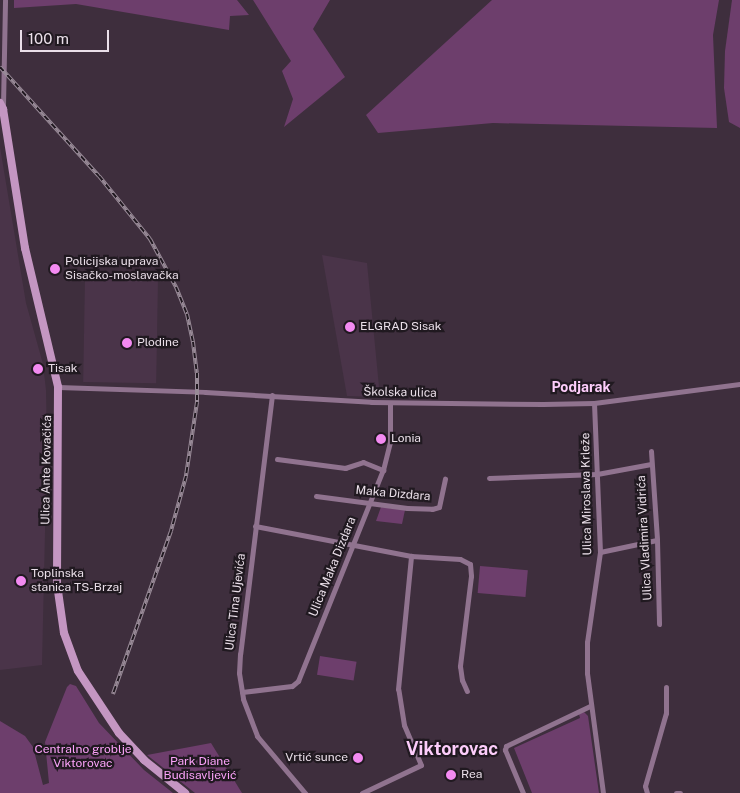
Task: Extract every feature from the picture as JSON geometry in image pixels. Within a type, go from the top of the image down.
[{"type":"main road","name":"Ulica Ante Kovačića","points":[[2,106],[25,248],[58,387],[56,584],[64,632],[78,671],[119,733],[144,760],[185,793]]},
{"type":"street","points":[[2,106],[5,0]]},
{"type":"street","name":"Školska ulica","points":[[58,387],[272,395],[390,403],[594,403],[740,384]]},
{"type":"street","name":"Ulica Tina Ujevića","points":[[272,395],[240,654],[242,692],[257,736],[305,793]]},
{"type":"street","name":"Ulica Maka Dizdara","points":[[242,692],[296,684],[383,470],[390,442],[390,403]]},
{"type":"street","name":"Ulica Miroslava Krleže","points":[[594,403],[600,552],[587,642],[590,706],[603,793]]},
{"type":"street","name":"Ulica Vladimira Vidrića","points":[[651,451],[657,540],[659,624]]},
{"type":"street","name":"Maka Dizdara","points":[[278,459],[345,468],[363,462],[383,470]]},
{"type":"street","points":[[489,478],[597,474],[651,464]]},
{"type":"street","name":"Maka Dizdara","points":[[316,496],[407,508],[439,507],[445,478]]},
{"type":"street","points":[[255,526],[410,556],[460,559],[470,564],[471,576],[460,666],[462,680],[467,691]]},
{"type":"street","points":[[600,552],[657,540]]},
{"type":"street","points":[[362,793],[421,765],[404,725],[398,689],[410,556]]},
{"type":"street","points":[[647,793],[646,786],[666,714],[666,687]]},
{"type":"street","points":[[522,793],[505,750],[506,746],[590,706]]},
{"type":"shaded area","points":[[0,147],[26,303],[43,364],[46,390],[47,443],[42,665],[0,670]]},
{"type":"shaded area","points":[[322,255],[367,263],[380,397],[347,396]]},
{"type":"shaded area","points":[[85,278],[158,279],[156,383],[83,382]]},
{"type":"green space","points":[[14,0],[237,0],[249,15],[230,16],[229,30],[76,4],[14,8]]},
{"type":"green space","points":[[253,0],[330,0],[313,29],[345,77],[284,127],[293,99],[282,71],[291,61]]},
{"type":"green space","points":[[492,0],[719,0],[713,35],[717,128],[493,123],[378,133],[366,115]]},
{"type":"green space","points":[[732,0],[740,0],[740,128],[729,122],[724,88],[725,51]]},
{"type":"green space","points":[[381,507],[405,510],[402,524],[376,521]]},
{"type":"green space","points":[[480,566],[528,570],[525,597],[478,593]]},
{"type":"green space","points":[[320,656],[357,662],[354,681],[317,675]]},
{"type":"green space","name":"Centralno groblje Viktorovac","points":[[70,684],[76,686],[99,723],[144,770],[173,793],[0,793],[0,721],[25,736],[33,747],[43,785],[49,783],[45,742],[67,687]]},
{"type":"green space","points":[[584,712],[588,716],[599,793],[532,793],[514,748],[580,718],[579,714]]},
{"type":"green space","name":"Park Diane Budisavljević","points":[[211,743],[242,793],[195,793],[147,755]]},
{"type":"railway","points":[[0,67],[99,176],[150,239],[176,287],[187,314],[193,342],[197,373],[197,402],[186,476],[171,531],[113,694]]},
{"type":"place","name":"Policijska uprava Sisačko-moslavačka","points":[[55,269]]},
{"type":"place","name":"ELGRAD Sisak","points":[[350,327]]},
{"type":"place","name":"Plodine","points":[[127,343]]},
{"type":"place","name":"Tisak","points":[[38,369]]},
{"type":"place","name":"Lonia","points":[[381,439]]},
{"type":"place","name":"Toplinska stanica TS-Brzaj","points":[[21,581]]},
{"type":"place","name":"Vrtić sunce","points":[[358,758]]},
{"type":"place","name":"Rea","points":[[451,775]]},
{"type":"district","name":"Podjarak","points":[[581,387]]},
{"type":"district","name":"Viktorovac","points":[[452,749]]}]
